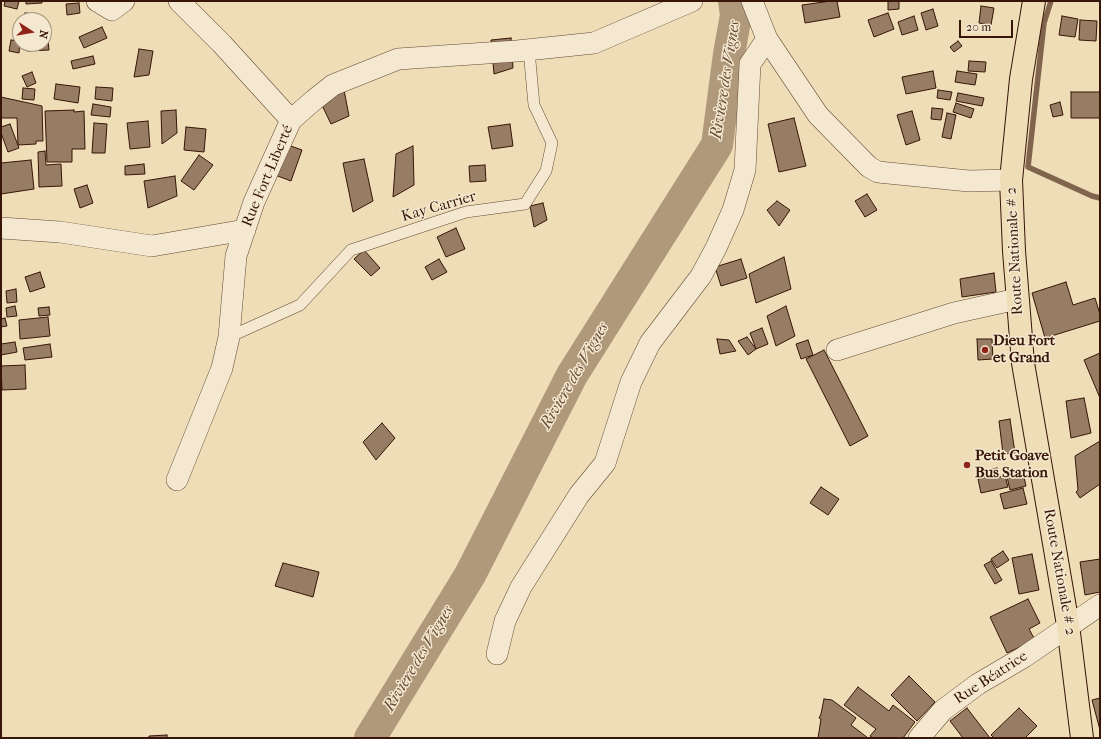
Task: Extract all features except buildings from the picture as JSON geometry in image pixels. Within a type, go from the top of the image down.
[{"type":"main road","name":"Route Nationale # 2","points":[[1034,1],[1022,79],[1011,180],[1014,251],[1023,363],[1068,625],[1082,738]]},
{"type":"street","points":[[97,1],[112,10],[124,1]]},
{"type":"street","points":[[179,1],[222,44],[291,120]]},
{"type":"street","name":"Rue Fort-Liberté","points":[[177,480],[222,368],[229,337],[236,256],[254,202],[291,120],[333,85],[398,59],[529,50],[594,43],[692,1]]},
{"type":"street","points":[[752,1],[767,39],[818,115],[869,168],[878,172],[969,181],[1011,180]]},
{"type":"street","points":[[497,654],[505,621],[521,587],[579,495],[604,463],[631,382],[650,343],[701,276],[716,248],[733,210],[745,170],[750,64],[767,39]]},
{"type":"street","points":[[1,228],[60,232],[152,246],[245,230]]},
{"type":"street","points":[[837,350],[954,313],[1018,299]]},
{"type":"street","name":"Rue Béatrice","points":[[919,738],[943,710],[978,684],[1024,657],[1100,604]]},
{"type":"lane","name":"Kay Carrier","points":[[229,337],[300,305],[351,250],[466,212],[525,204],[546,171],[552,143],[534,105],[529,50]]},
{"type":"waterway","name":"Riviere des Vignes","points":[[370,738],[470,575],[572,375],[717,145],[729,54],[736,15],[734,1]]},
{"type":"waterway","points":[[1051,1],[1044,23],[1028,167],[1092,196],[1100,198]]},
{"type":"place","name":"Dieu Fort et Grand","points":[[985,350]]},
{"type":"place","name":"Petit Goave Bus Station","points":[[967,465]]}]
